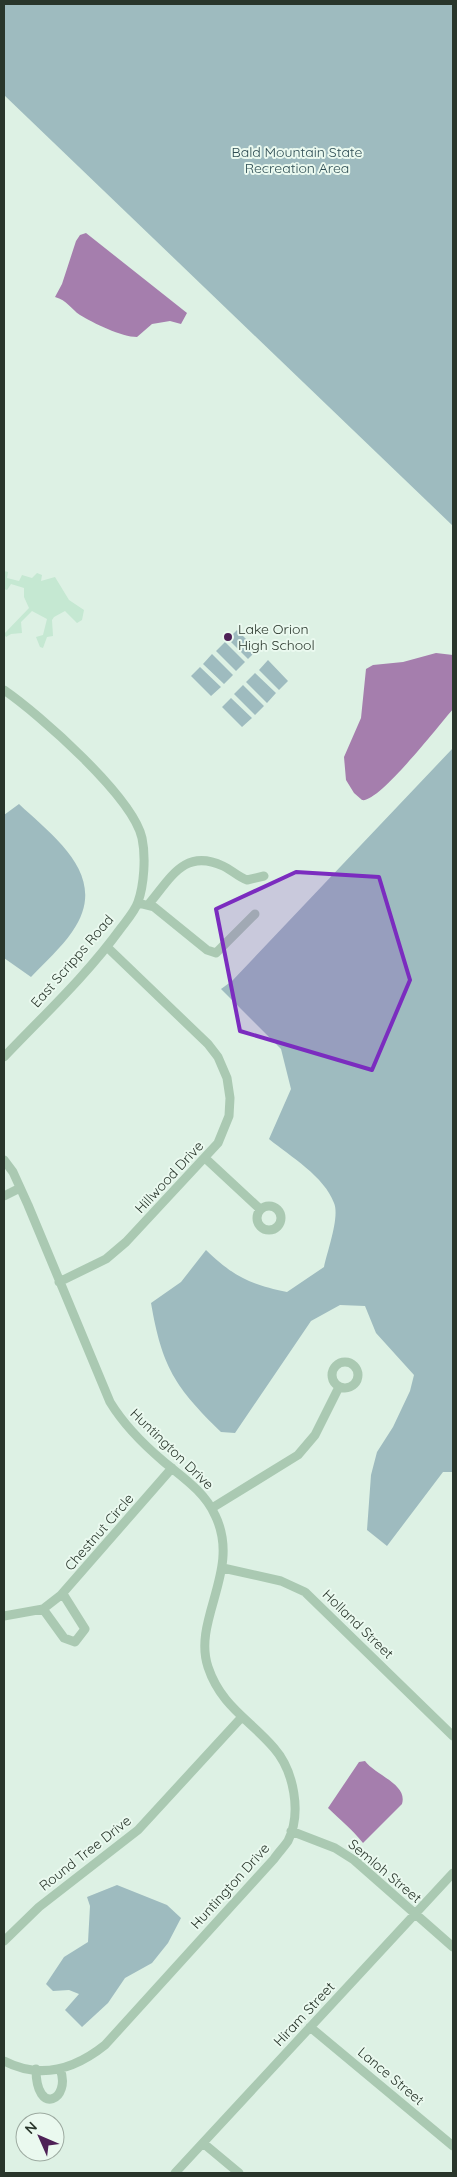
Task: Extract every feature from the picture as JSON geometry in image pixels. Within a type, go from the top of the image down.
[{"type":"street","name":"East Scripps Road","points":[[4,690],[36,714],[116,793],[132,816],[142,838],[144,864],[138,903],[107,947],[4,1057]]},
{"type":"street","points":[[148,905],[185,863],[197,859],[223,866],[247,880],[264,876]]},
{"type":"street","points":[[138,903],[148,905],[165,915],[208,950],[216,953],[255,914]]},
{"type":"street","name":"Hillwood Drive","points":[[59,1282],[106,1259],[126,1242],[206,1158],[218,1143],[229,1116],[228,1078],[218,1057],[208,1044],[107,947]]},
{"type":"street","points":[[206,1158],[260,1209]]},
{"type":"street","name":"Huntington Drive","points":[[4,1160],[13,1172],[110,1402],[129,1429],[204,1497],[212,1508],[223,1539],[223,1568],[205,1642],[207,1664],[224,1700],[275,1749],[286,1768],[295,1801],[292,1831],[274,1859],[105,2045],[86,2060],[60,2069],[36,2070],[4,2061]]},
{"type":"street","points":[[4,1196],[20,1188]]},
{"type":"street","points":[[212,1508],[298,1455],[315,1435],[339,1387]]},
{"type":"street","name":"Chestnut Circle","points":[[4,1616],[43,1609],[63,1594],[172,1468]]},
{"type":"street","name":"Holland Street","points":[[223,1568],[281,1581],[305,1592],[453,1736]]},
{"type":"street","points":[[43,1609],[64,1638],[75,1642],[85,1629],[63,1594]]},
{"type":"street","name":"Round Tree Drive","points":[[4,1941],[39,1907],[138,1830],[241,1718]]},
{"type":"street","name":"Semloh Street","points":[[292,1831],[335,1848],[354,1860],[453,1947]]},
{"type":"street","name":"Hiram Street","points":[[175,2173],[453,1873]]},
{"type":"street","name":"Lance Street","points":[[310,2027],[453,2146]]},
{"type":"street","points":[[36,2070],[39,2092],[45,2098],[52,2099],[56,2098],[61,2090],[63,2079],[60,2069]]},
{"type":"street","points":[[202,2143],[239,2173]]},
{"type":"highlighted area","points":[[296,872],[379,877],[410,980],[372,1070],[240,1031],[216,909]]},
{"type":"green space","name":"Bald Mountain State Recreation Area","points":[[4,4],[453,4],[453,526],[4,95]]},
{"type":"green space","points":[[237,630],[257,650],[248,659],[228,639]]},
{"type":"green space","points":[[225,642],[245,662],[236,671],[216,651]]},
{"type":"green space","points":[[212,654],[233,675],[224,684],[203,664]]},
{"type":"green space","points":[[268,660],[288,681],[279,690],[259,670]]},
{"type":"green space","points":[[200,667],[221,687],[211,696],[191,676]]},
{"type":"green space","points":[[255,673],[276,693],[267,703],[246,682]]},
{"type":"green space","points":[[243,685],[264,706],[255,715],[234,694]]},
{"type":"green space","points":[[231,698],[252,718],[242,727],[222,707]]},
{"type":"green space","points":[[453,748],[453,1472],[443,1472],[387,1546],[367,1530],[371,1475],[377,1452],[393,1427],[410,1391],[414,1375],[376,1333],[365,1306],[340,1305],[311,1321],[235,1433],[221,1432],[192,1402],[173,1375],[160,1344],[151,1303],[181,1282],[206,1250],[225,1267],[243,1278],[263,1286],[287,1292],[324,1267],[334,1225],[334,1203],[323,1184],[315,1176],[269,1139],[291,1089],[281,1049],[221,989],[232,981]]},
{"type":"green space","points":[[19,804],[62,845],[74,860],[82,876],[85,894],[82,912],[72,932],[31,977],[4,958],[4,815]]},
{"type":"green space","points":[[117,1885],[167,1905],[181,1918],[168,1943],[152,1963],[125,1978],[108,2003],[82,2027],[65,2010],[79,1994],[69,1990],[53,1991],[46,1984],[64,1957],[88,1942],[90,1906],[87,1897]]},
{"type":"shaded area","points":[[86,233],[187,313],[181,324],[170,321],[152,324],[137,337],[131,336],[92,322],[80,315],[63,300],[55,297],[62,284],[76,241],[80,235]]},
{"type":"shaded area","points":[[4,571],[8,572],[7,578],[19,581],[22,575],[32,578],[37,573],[42,575],[41,581],[55,577],[69,600],[84,610],[82,620],[77,623],[65,611],[54,617],[52,620],[53,636],[47,637],[43,648],[40,647],[36,637],[43,635],[47,619],[32,611],[21,622],[22,633],[11,634],[6,637],[4,634],[29,608],[24,597],[24,588],[11,584],[7,590],[4,589]]},
{"type":"shaded area","points":[[436,653],[453,655],[453,709],[381,790],[370,798],[362,800],[354,793],[346,780],[344,757],[361,718],[366,669],[373,665],[403,662]]},
{"type":"shaded area","points":[[365,1761],[396,1785],[403,1797],[402,1804],[363,1843],[328,1808],[359,1762]]},
{"type":"place","name":"Lake Orion High School","points":[[228,637]]}]
